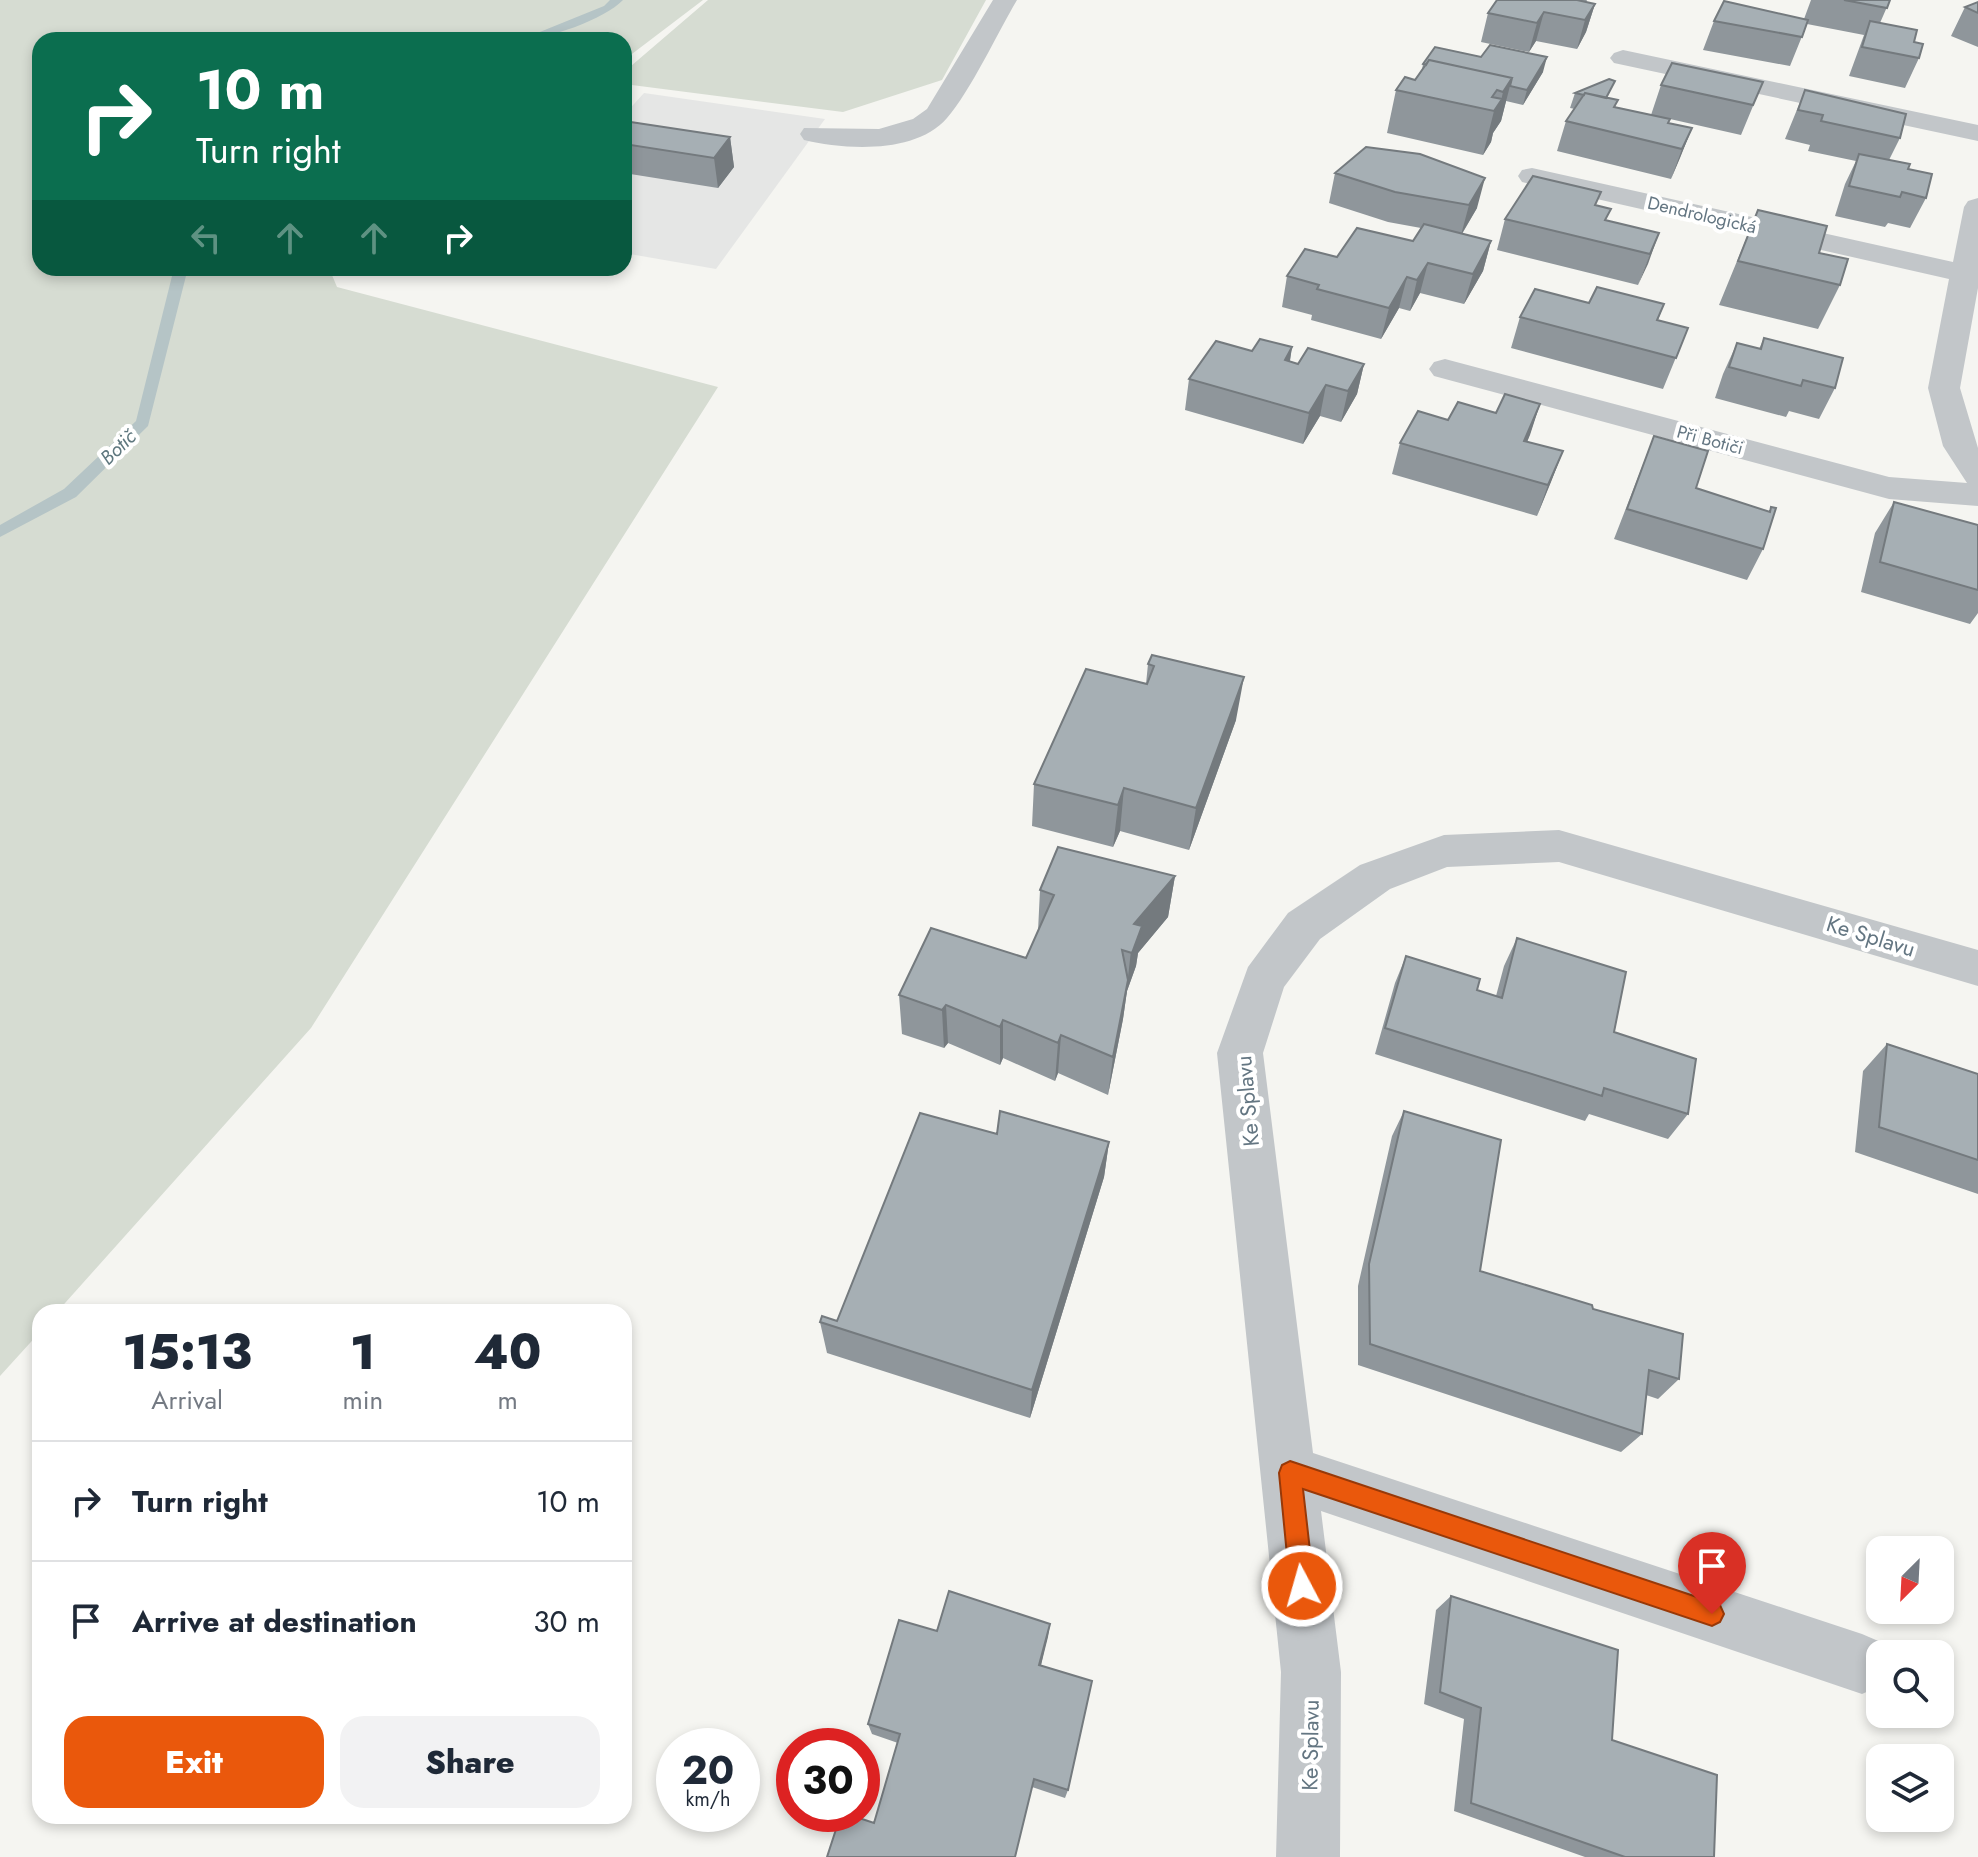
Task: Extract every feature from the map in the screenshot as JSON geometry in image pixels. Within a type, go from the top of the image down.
[{"type":"street","points":[[814,134],[900,138],[923,126],[937,114],[1005,0]]},
{"type":"street","points":[[1623,58],[1978,133]]},
{"type":"street","name":"Dendrologická","points":[[1532,176],[1965,274]]},
{"type":"street","points":[[1978,207],[1944,388],[1960,446],[1978,475]]},
{"type":"street","name":"Při Botiči","points":[[1445,369],[1889,488],[1978,495]]},
{"type":"street","name":"Ke Splavu","points":[[1308,1857],[1311,1672],[1240,1053],[1264,980],[1304,926],[1375,877],[1444,851],[1559,846],[1978,968]]},
{"type":"street","points":[[1290,1473],[1862,1664]]},
{"type":"shaded area","points":[[0,0],[703,0],[632,54],[632,32],[32,32],[32,276],[332,276],[337,287],[718,387],[311,1028],[64,1304],[32,1304],[32,1341],[0,1376]]},
{"type":"shaded area","points":[[708,0],[986,0],[942,80],[843,112],[632,85],[632,65]]},
{"type":"shaded area","points":[[644,93],[825,119],[716,269],[632,254],[632,106]]},
{"type":"building","points":[[1497,0],[1577,0],[1595,4],[1585,20],[1544,12],[1537,23],[1488,13]]},
{"type":"building","points":[[1844,0],[1890,0],[1887,8]]},
{"type":"building","points":[[1724,1],[1808,20],[1802,37],[1714,21]]},
{"type":"building","points":[[1978,2],[1978,13],[1965,7]]},
{"type":"building","points":[[1870,21],[1917,30],[1914,42],[1923,44],[1919,58],[1862,47]]},
{"type":"building","points":[[1490,45],[1547,57],[1527,90],[1510,86],[1512,78],[1429,60],[1426,65],[1423,64],[1435,47],[1481,57]]},
{"type":"building","points":[[1429,60],[1512,78],[1503,92],[1497,90],[1492,97],[1502,99],[1494,111],[1396,90],[1405,77],[1415,80]]},
{"type":"building","points":[[1672,63],[1763,82],[1753,105],[1661,85]]},
{"type":"building","points":[[1609,79],[1615,81],[1606,98],[1575,93]]},
{"type":"building","points":[[1805,90],[1906,114],[1900,138],[1821,121],[1823,115],[1798,110]]},
{"type":"building","points":[[1585,93],[1618,100],[1614,107],[1670,119],[1668,123],[1692,128],[1682,149],[1566,121]]},
{"type":"building","points":[[632,122],[730,137],[714,158],[632,145]]},
{"type":"building","points":[[1366,147],[1420,154],[1485,178],[1469,205],[1395,192],[1335,173]]},
{"type":"building","points":[[1859,154],[1910,164],[1908,169],[1932,174],[1926,198],[1902,192],[1900,197],[1849,186]]},
{"type":"building","points":[[1533,176],[1601,192],[1595,205],[1611,209],[1605,220],[1659,233],[1650,254],[1505,219]]},
{"type":"building","points":[[1758,210],[1827,226],[1819,253],[1848,259],[1840,285],[1738,261]]},
{"type":"building","points":[[1424,224],[1491,241],[1473,274],[1428,263],[1417,280],[1407,277],[1389,308],[1317,289],[1319,285],[1287,276],[1305,249],[1337,257],[1357,228],[1413,241]]},
{"type":"building","points":[[1597,287],[1664,304],[1657,320],[1688,328],[1676,358],[1520,317],[1535,289],[1589,303]]},
{"type":"building","points":[[1764,338],[1843,358],[1835,388],[1803,380],[1801,386],[1729,367],[1737,343],[1761,349]]},
{"type":"building","points":[[1260,339],[1292,347],[1285,360],[1298,364],[1308,348],[1364,364],[1348,391],[1326,385],[1309,413],[1189,379],[1216,341],[1252,351]]},
{"type":"building","points":[[1505,394],[1540,404],[1524,441],[1563,451],[1548,485],[1400,443],[1418,411],[1448,420],[1458,402],[1496,413]]},
{"type":"building","points":[[1654,436],[1708,451],[1696,488],[1770,512],[1771,507],[1776,508],[1763,549],[1627,509]]},
{"type":"building","points":[[1894,502],[1978,525],[1978,590],[1880,562]]},
{"type":"building","points":[[1152,655],[1244,677],[1196,808],[1124,788],[1118,805],[1034,784],[1086,669],[1147,684],[1154,666],[1148,664]]},
{"type":"building","points":[[1058,847],[1175,876],[1134,924],[1142,926],[1132,953],[1122,950],[1128,980],[1113,1057],[1061,1035],[1058,1043],[1003,1020],[1000,1027],[946,1005],[942,1010],[899,995],[931,928],[1026,958],[1054,895],[1040,890]]},
{"type":"building","points":[[1517,938],[1626,972],[1614,1032],[1696,1059],[1688,1114],[1604,1088],[1602,1096],[1385,1028],[1406,956],[1480,979],[1477,990],[1502,998]]},
{"type":"building","points":[[1887,1044],[1978,1074],[1978,1160],[1879,1127]]},
{"type":"building","points":[[1000,1111],[1109,1142],[1032,1390],[820,1322],[822,1316],[837,1321],[920,1113],[997,1134]]},
{"type":"building","points":[[1404,1111],[1501,1140],[1480,1271],[1592,1305],[1593,1309],[1683,1334],[1679,1379],[1649,1370],[1642,1434],[1370,1344],[1369,1264]]},
{"type":"building","points":[[949,1591],[1050,1624],[1039,1665],[1092,1681],[1068,1790],[1034,1779],[1015,1857],[827,1857],[835,1832],[880,1832],[880,1802],[900,1734],[868,1724],[899,1620],[937,1631]]},
{"type":"building","points":[[1451,1596],[1618,1650],[1612,1740],[1717,1775],[1714,1857],[1625,1857],[1471,1803],[1481,1708],[1440,1692]]},
{"type":"waterway","name":"Botič","points":[[546,32],[608,8],[617,0]]},
{"type":"waterway","name":"Botič","points":[[0,532],[70,493],[143,423],[179,276]]},
{"type":"route","points":[[1302,1586],[1290,1473],[1712,1614]]}]
